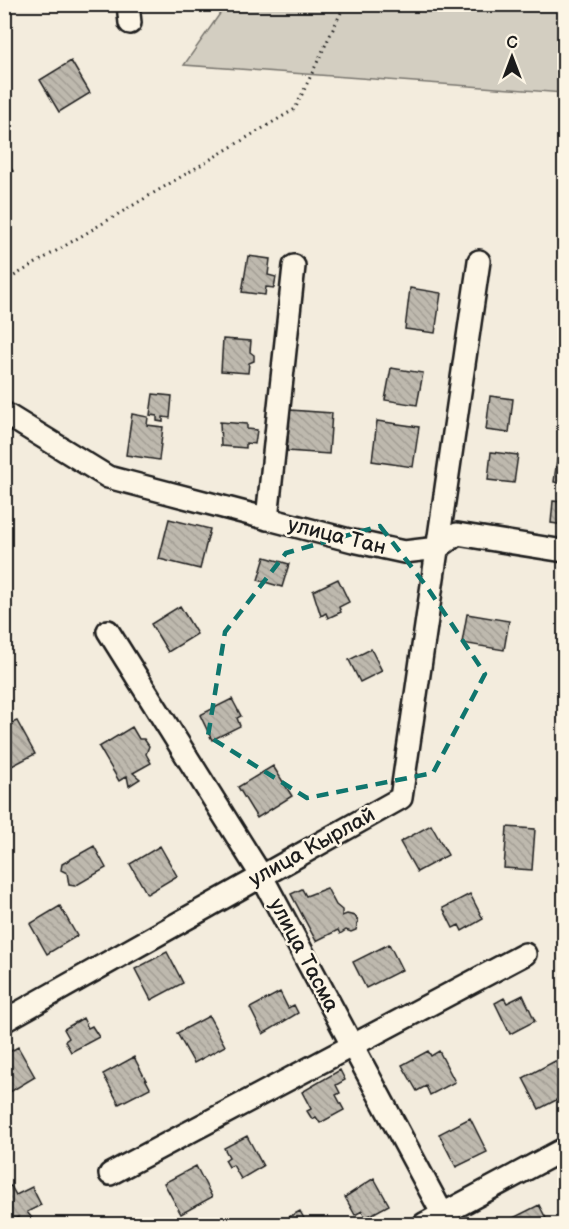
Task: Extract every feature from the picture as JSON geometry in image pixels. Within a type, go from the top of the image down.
[{"type":"street","points":[[438,548],[479,261]]},
{"type":"street","points":[[267,519],[294,266]]},
{"type":"street","name":"улица Тан","points":[[4,413],[108,477],[267,519],[404,552],[438,548],[457,534],[564,551]]},
{"type":"street","name":"улица Кырлай","points":[[4,1020],[401,798],[438,548]]},
{"type":"street","name":"улица Тасма","points":[[108,631],[261,875],[445,1219]]},
{"type":"street","points":[[110,1174],[525,954]]},
{"type":"street","points":[[424,1224],[445,1219],[564,1149]]},
{"type":"path","points":[[4,282],[295,108],[345,4]]},
{"type":"highlighted area","points":[[380,526],[427,587],[485,674],[433,773],[307,798],[208,736],[225,632],[286,553]]},
{"type":"shaded area","points":[[226,5],[564,5],[564,93],[184,65]]},
{"type":"building","points":[[71,61],[90,93],[59,112],[40,80]]},
{"type":"building","points":[[4,159],[13,171],[5,177],[8,181],[4,184]]},
{"type":"building","points":[[248,256],[270,259],[268,275],[276,277],[274,288],[266,287],[265,295],[242,292]]},
{"type":"building","points":[[410,288],[441,293],[435,333],[405,329]]},
{"type":"building","points":[[223,339],[251,341],[250,352],[254,355],[254,361],[249,363],[248,373],[221,371]]},
{"type":"building","points":[[391,368],[423,373],[417,405],[385,400]]},
{"type":"building","points":[[153,394],[172,396],[170,418],[163,417],[163,422],[157,421],[157,416],[150,415]]},
{"type":"building","points":[[490,396],[513,399],[509,433],[486,430]]},
{"type":"building","points":[[290,410],[332,413],[329,454],[287,451]]},
{"type":"building","points":[[132,414],[148,417],[147,425],[163,427],[159,460],[126,455]]},
{"type":"building","points":[[377,421],[419,427],[413,467],[372,461]]},
{"type":"building","points":[[220,422],[247,424],[247,429],[257,430],[255,444],[246,443],[246,448],[221,446]]},
{"type":"building","points":[[491,452],[518,455],[514,483],[488,480]]},
{"type":"building","points":[[557,459],[564,460],[564,484],[554,482]]},
{"type":"building","points":[[553,501],[564,502],[564,525],[551,523]]},
{"type":"building","points":[[169,519],[210,529],[200,569],[159,559]]},
{"type":"building","points":[[265,557],[289,564],[282,587],[258,580]]},
{"type":"building","points":[[338,579],[349,602],[339,607],[341,612],[328,618],[326,613],[321,616],[313,591]]},
{"type":"building","points":[[180,606],[197,634],[168,652],[151,624]]},
{"type":"building","points":[[467,614],[509,621],[504,650],[462,643]]},
{"type":"building","points":[[371,649],[382,671],[360,682],[349,660]]},
{"type":"building","points":[[232,699],[241,716],[237,718],[240,726],[212,740],[200,715]]},
{"type":"building","points":[[17,721],[35,754],[4,770],[4,726]]},
{"type":"building","points":[[132,727],[139,739],[144,739],[149,746],[146,754],[151,763],[133,773],[140,779],[129,786],[127,776],[119,781],[99,747]]},
{"type":"building","points":[[273,766],[292,796],[257,818],[238,787]]},
{"type":"building","points":[[431,825],[448,855],[417,872],[400,842]]},
{"type":"building","points":[[507,827],[535,829],[532,870],[504,868]]},
{"type":"building","points":[[94,846],[106,868],[75,886],[69,885],[67,873],[61,870],[62,864]]},
{"type":"building","points":[[160,846],[177,876],[147,894],[130,864]]},
{"type":"building","points":[[327,888],[336,905],[342,910],[342,916],[347,914],[355,916],[358,921],[356,930],[351,932],[346,930],[340,934],[338,930],[316,941],[291,894],[302,889],[306,896]]},
{"type":"building","points":[[470,894],[483,919],[462,931],[459,925],[453,928],[443,908]]},
{"type":"building","points":[[60,906],[77,936],[47,954],[30,924]]},
{"type":"building","points":[[389,944],[402,970],[366,988],[353,962]]},
{"type":"building","points":[[167,952],[183,983],[151,1000],[135,969]]},
{"type":"building","points":[[280,992],[288,1008],[294,1005],[298,1013],[263,1034],[250,1008]]},
{"type":"building","points":[[523,995],[535,1021],[510,1034],[495,1003],[504,998],[507,1003]]},
{"type":"building","points":[[209,1016],[225,1046],[194,1063],[177,1033]]},
{"type":"building","points":[[83,1018],[88,1028],[92,1026],[99,1037],[71,1052],[65,1041],[69,1038],[64,1029]]},
{"type":"building","points":[[18,1047],[35,1077],[5,1095],[4,1055]]},
{"type":"building","points":[[428,1051],[431,1056],[439,1051],[455,1082],[430,1095],[426,1086],[417,1091],[402,1065]]},
{"type":"building","points":[[134,1057],[150,1088],[119,1104],[103,1074]]},
{"type":"building","points":[[555,1061],[564,1080],[564,1096],[539,1109],[523,1078]]},
{"type":"building","points":[[340,1070],[345,1080],[336,1085],[340,1093],[336,1095],[344,1110],[320,1123],[316,1117],[312,1119],[307,1111],[311,1109],[302,1092]]},
{"type":"building","points":[[470,1118],[487,1152],[456,1167],[439,1134]]},
{"type":"building","points":[[247,1136],[263,1166],[241,1179],[233,1165],[229,1167],[225,1160],[229,1157],[224,1148]]},
{"type":"building","points":[[196,1166],[212,1197],[181,1214],[164,1183]]},
{"type":"building","points":[[374,1178],[389,1205],[365,1218],[362,1211],[355,1215],[345,1197]]},
{"type":"building","points":[[11,1186],[16,1195],[32,1187],[41,1205],[27,1212],[36,1223],[21,1224],[18,1217],[8,1222],[4,1215],[4,1189]]},
{"type":"building","points":[[539,1205],[549,1224],[501,1224]]},
{"type":"building","points":[[300,1211],[307,1224],[276,1224]]}]
